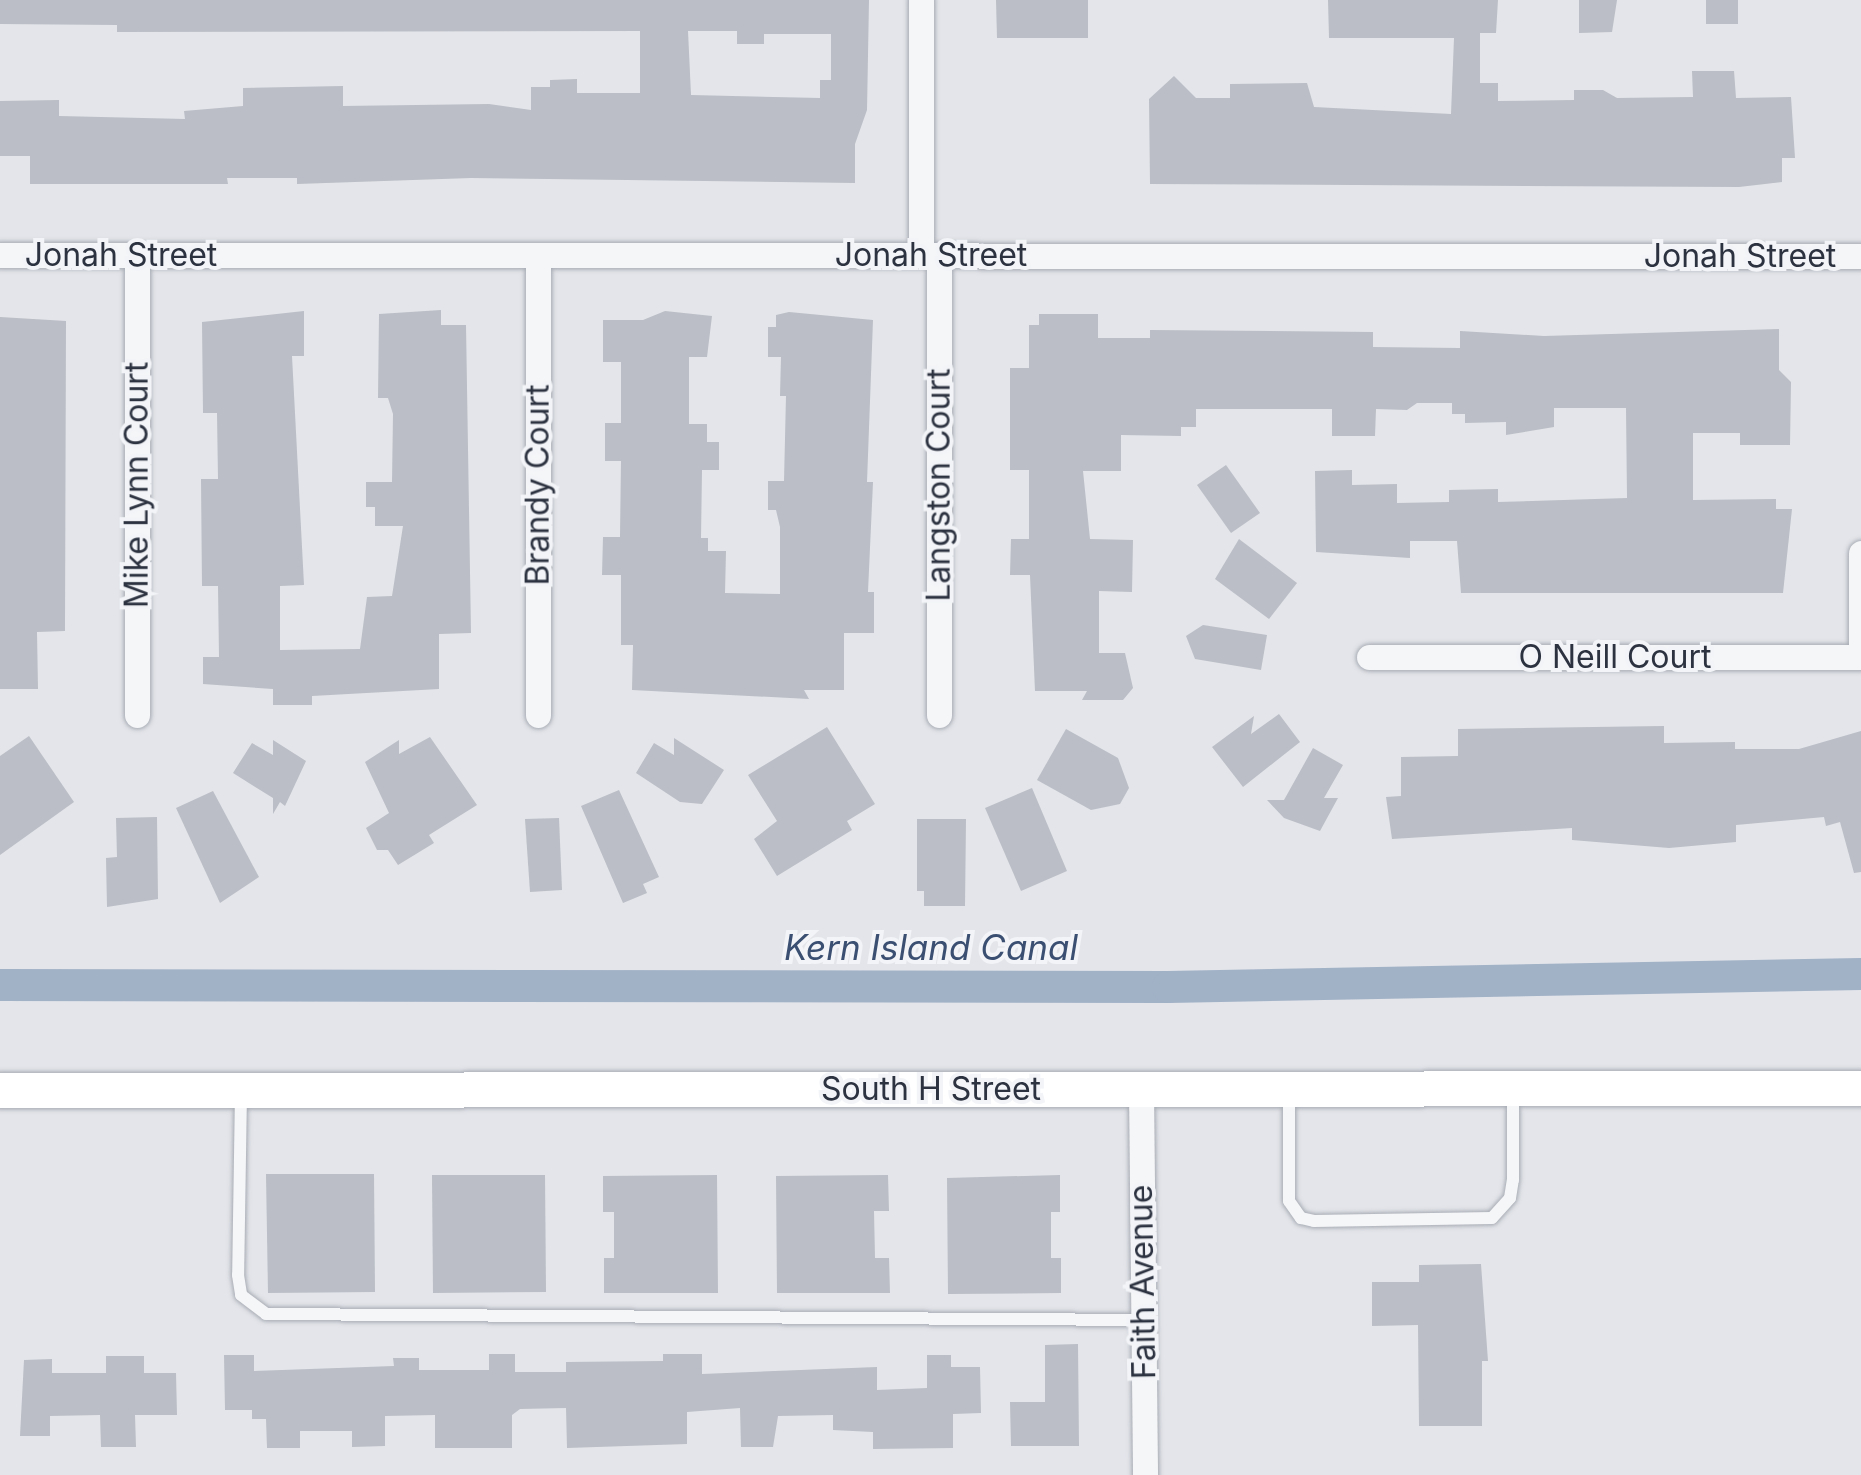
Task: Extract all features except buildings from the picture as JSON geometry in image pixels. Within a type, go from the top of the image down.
[{"type":"street","name":"Langston Court","points":[[921,0],[939,715]]},
{"type":"street","name":"Jonah Street","points":[[0,255],[1861,256]]},
{"type":"street","name":"Mike Lynn Court","points":[[137,255],[137,715]]},
{"type":"street","name":"Brandy Court","points":[[538,255],[538,715]]},
{"type":"street","points":[[1861,552],[1861,658]]},
{"type":"street","name":"O Neill Court","points":[[1369,657],[1861,658]]},
{"type":"street","name":"South H Street","points":[[0,1090],[1861,1088]]},
{"type":"street","name":"Faith Avenue","points":[[1141,1089],[1146,1475]]},
{"type":"lane","points":[[1290,1089],[1289,1201],[1301,1218],[1314,1222],[1492,1218],[1510,1198],[1513,1180],[1513,1089]]},
{"type":"lane","points":[[241,1090],[238,1275],[241,1294],[266,1314],[1144,1320]]},
{"type":"waterway","name":"Kern Island Canal","points":[[0,985],[1168,987],[1861,974]]}]
